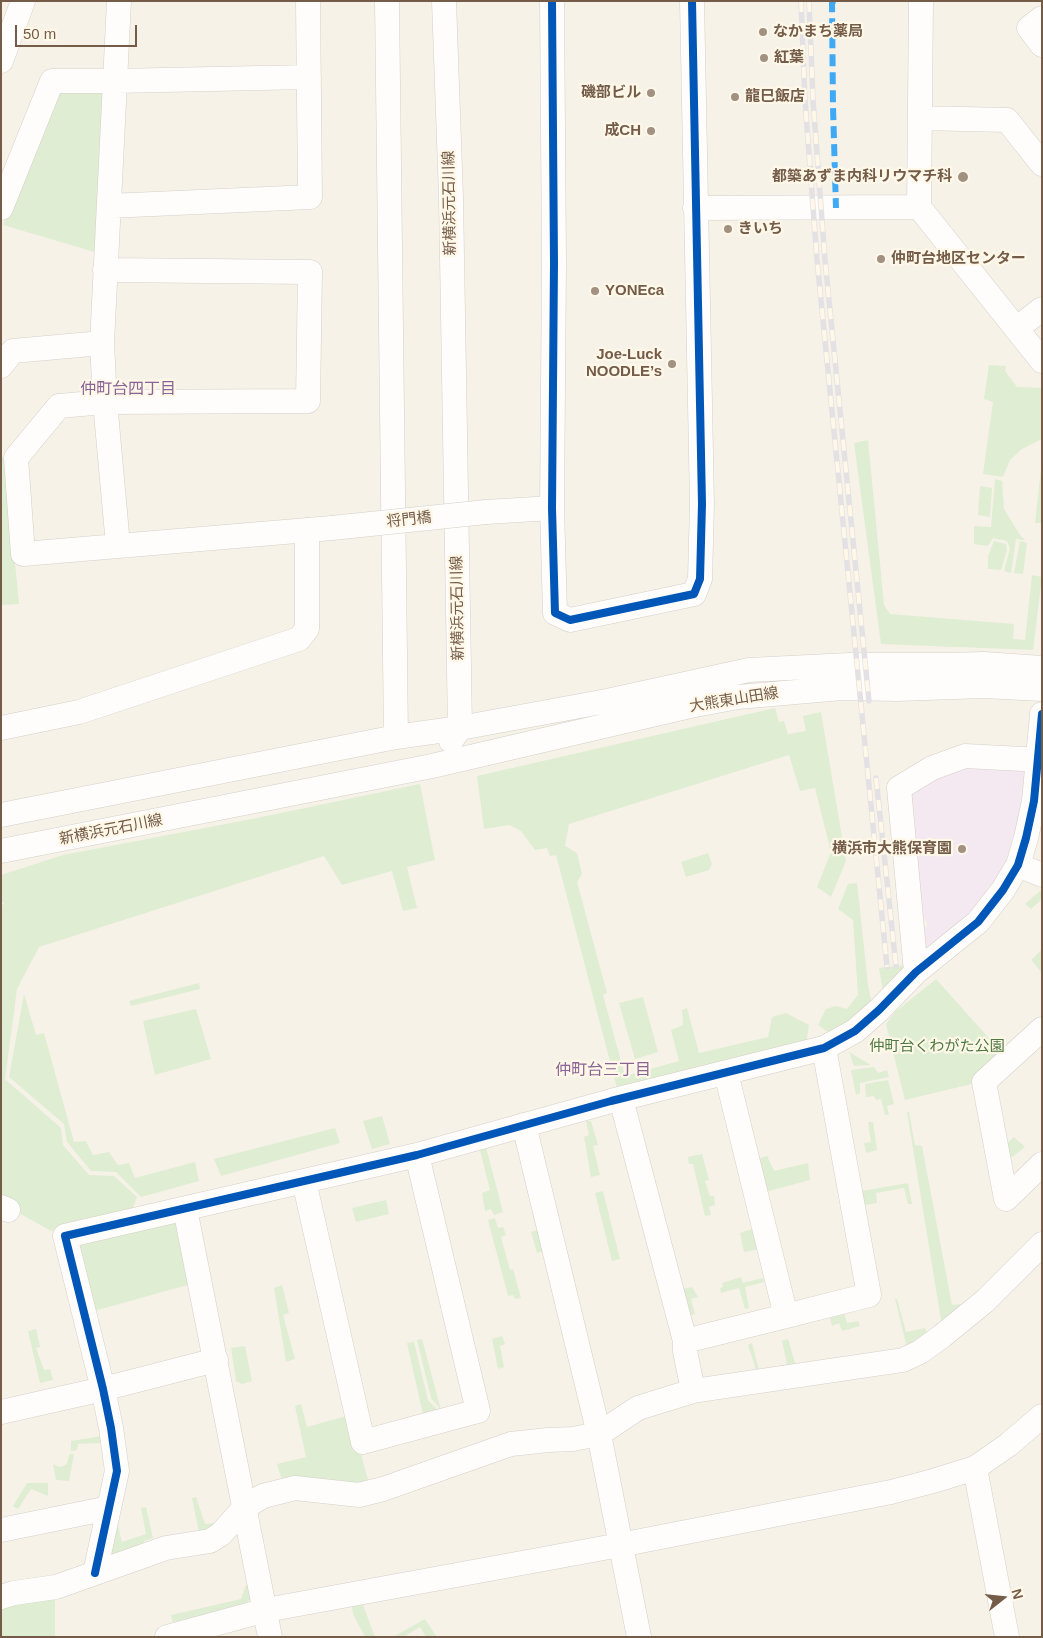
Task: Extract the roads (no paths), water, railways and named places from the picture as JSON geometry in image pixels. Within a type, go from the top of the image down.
[{"type":"street","points":[[1,61],[23,1]]},
{"type":"street","points":[[118,545],[105,402],[102,343],[119,1]]},
{"type":"street","points":[[109,206],[310,197],[308,1]]},
{"type":"street","points":[[388,1],[396,737]]},
{"type":"street","name":"新横浜元石川線","points":[[444,1],[451,197],[460,728]]},
{"type":"street","points":[[552,1],[554,264],[552,508],[555,614],[570,620],[694,594],[700,579],[702,504],[692,1]]},
{"type":"street","points":[[921,1],[919,207],[1042,361]]},
{"type":"street","points":[[1042,18],[1029,28],[1042,45]]},
{"type":"street","points":[[1,208],[52,81],[309,77]]},
{"type":"street","points":[[920,118],[1007,120],[1042,164]]},
{"type":"street","points":[[695,208],[919,207]]},
{"type":"street","points":[[105,270],[310,272],[308,401],[105,402]]},
{"type":"street","points":[[1016,329],[1042,309]]},
{"type":"street","points":[[1,366],[14,351],[102,343]]},
{"type":"street","name":"将門橋","points":[[105,402],[59,406],[16,458],[23,554],[332,528],[486,512],[552,508]]},
{"type":"street","points":[[1,728],[79,712],[299,640],[307,629],[307,530]]},
{"type":"street","name":"大熊東山田線","points":[[396,737],[460,728],[607,702],[749,670],[849,665],[944,666],[984,664],[1042,668]]},
{"type":"street","name":"大熊東山田線","points":[[432,766],[690,706],[738,697],[842,688],[897,689],[984,686],[1042,689]]},
{"type":"street","points":[[94,1573],[117,1471],[103,1389],[57,1236],[185,1209],[417,1154],[622,1099],[824,1048],[855,1031],[879,1010],[916,972],[978,922],[1003,890],[1018,864],[1026,838],[1034,800],[1042,714]]},
{"type":"street","points":[[396,737],[432,766],[460,728]]},
{"type":"street","points":[[1,815],[396,737]]},
{"type":"street","points":[[916,972],[899,788],[932,768],[964,756],[1039,760]]},
{"type":"street","name":"新横浜元石川線","points":[[1,851],[432,766]]},
{"type":"street","points":[[1018,864],[1042,875]]},
{"type":"street","points":[[1042,1029],[984,1082],[1006,1199],[1042,1164]]},
{"type":"street","points":[[685,1341],[869,1295],[824,1048]]},
{"type":"street","points":[[726,1073],[786,1316]]},
{"type":"street","points":[[622,1099],[685,1341],[685,1351],[693,1391]]},
{"type":"street","points":[[524,1125],[599,1434],[639,1637]]},
{"type":"street","points":[[304,1181],[363,1442],[478,1411],[417,1154]]},
{"type":"street","points":[[185,1209],[270,1637]]},
{"type":"street","points":[[1,1597],[14,1593],[56,1587],[166,1548],[210,1541],[221,1534],[245,1507],[263,1496],[295,1488],[359,1495],[383,1489],[512,1444],[573,1439],[599,1434],[638,1408],[693,1391],[903,1360],[920,1352],[985,1301],[1042,1244]]},
{"type":"street","points":[[1,1412],[103,1389],[216,1360]]},
{"type":"street","points":[[167,1637],[266,1610],[620,1546],[933,1482],[975,1468],[1008,1445],[1042,1416]]},
{"type":"street","points":[[975,1468],[1007,1637]]},
{"type":"street","points":[[1,1530],[109,1508]]},
{"type":"railway","points":[[801,1],[805,101],[817,260],[887,967]]},
{"type":"railway","points":[[809,1],[813,100],[825,260],[869,701]]},
{"type":"railway","points":[[876,778],[896,966]]},
{"type":"place","name":"なかまち薬局","points":[[763,32]]},
{"type":"place","name":"紅葉","points":[[764,58]]},
{"type":"place","name":"磯部ビル","points":[[651,93]]},
{"type":"place","name":"龍巳飯店","points":[[735,97]]},
{"type":"place","name":"成CH","points":[[651,131]]},
{"type":"place","name":"都築あずま内科リウマチ科","points":[[963,177]]},
{"type":"place","name":"きいち","points":[[728,229]]},
{"type":"place","name":"仲町台地区センター","points":[[881,259]]},
{"type":"place","name":"YONEca","points":[[595,291]]},
{"type":"place","name":"Joe-Luck NOODLE’s","points":[[672,364]]},
{"type":"place","name":"横浜市大熊保育園","points":[[962,849]]},
{"type":"district","name":"仲町台四丁目","points":[[128,390]]},
{"type":"district","name":"仲町台三丁目","points":[[603,1071]]},
{"type":"park label","name":"仲町台くわがた公園","points":[[937,1047]]}]
